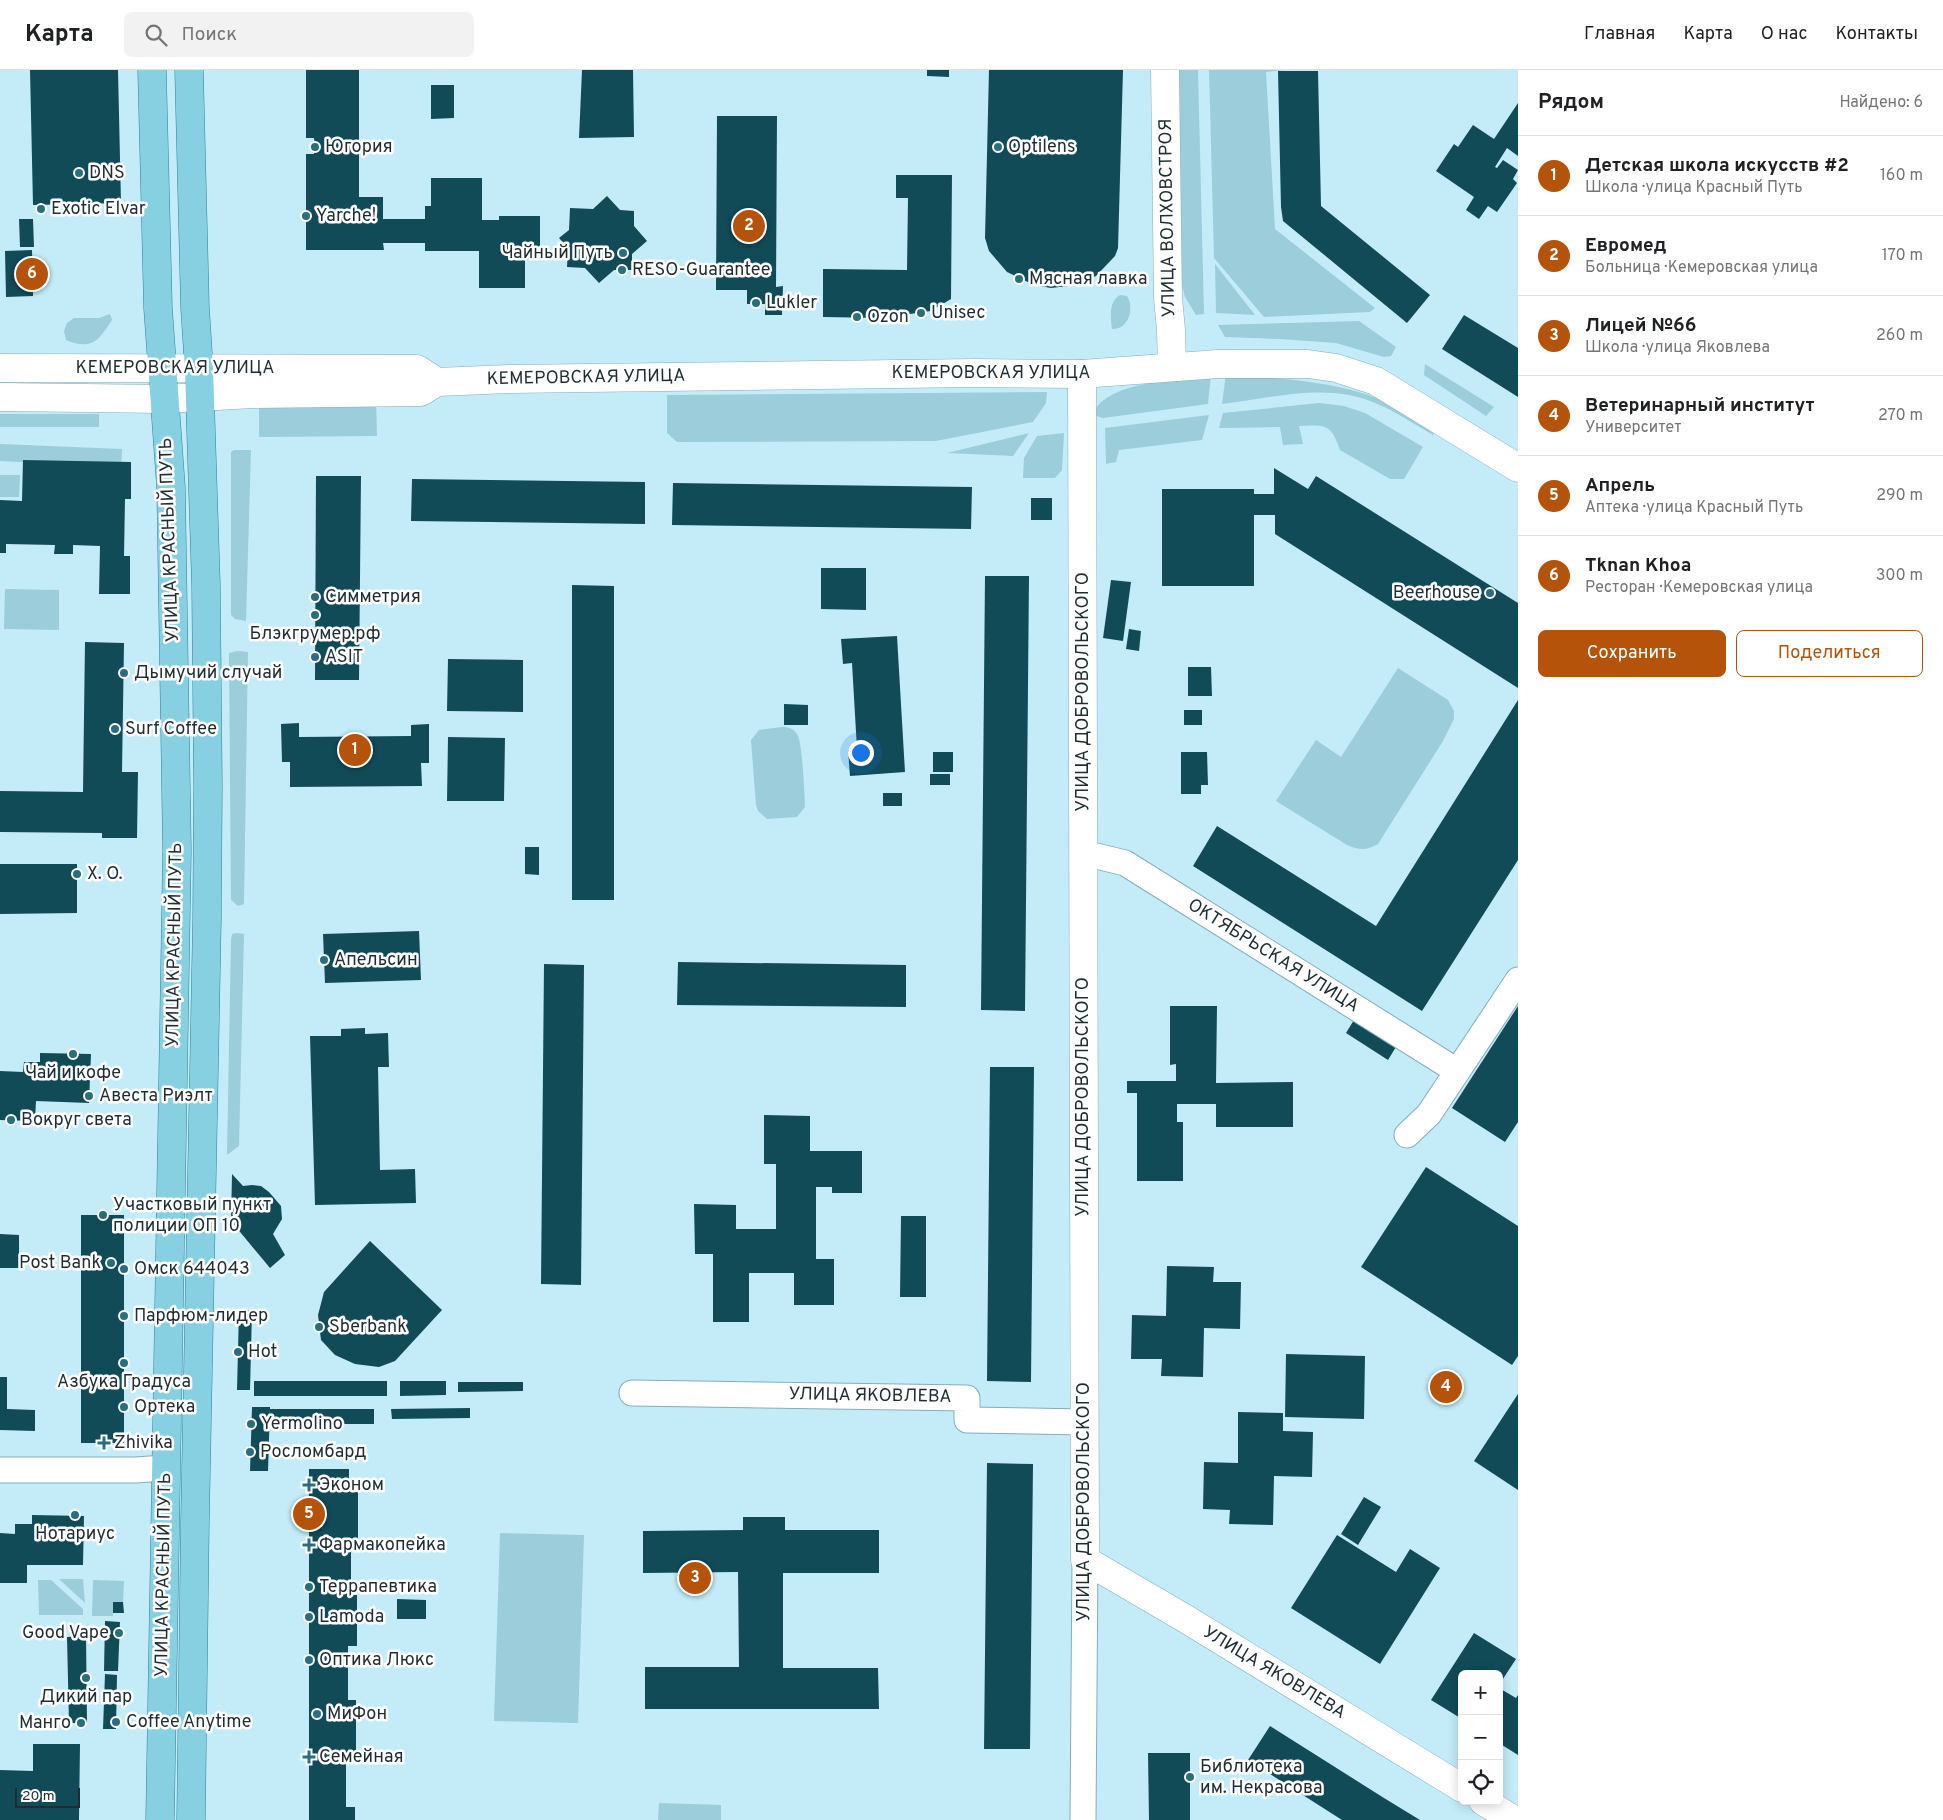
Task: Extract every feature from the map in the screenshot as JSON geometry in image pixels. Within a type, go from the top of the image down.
[{"type":"main road","name":"УЛИЦА КРАСНЫЙ ПУТЬ","points":[[152,70],[158,308],[171,488],[177,851],[160,1820]]},
{"type":"main road","name":"УЛИЦА КРАСНЫЙ ПУТЬ","points":[[189,70],[194,308],[199,369],[206,586],[208,795],[191,1820]]},
{"type":"main road","points":[[166,1468],[196,1464]]},
{"type":"street","name":"УЛИЦА ВОЛХОВСТРОЯ","points":[[1165,70],[1168,298],[1172,367]]},
{"type":"street","name":"КЕМЕРОВСКАЯ УЛИЦА","points":[[0,397],[165,399],[200,396],[421,392],[437,382],[509,379],[976,373],[1082,374],[1218,364],[1308,364],[1336,368],[1376,381],[1518,468]]},
{"type":"street","name":"КЕМЕРОВСКАЯ УЛИЦА","points":[[0,368],[417,369],[437,382]]},
{"type":"street","name":"УЛИЦА ДОБРОВОЛЬСКОГО","points":[[1082,374],[1085,1560],[1083,1820]]},
{"type":"street","name":"ОКТЯБРЬСКАЯ УЛИЦА","points":[[1084,852],[1125,863],[1457,1071]]},
{"type":"street","points":[[1407,1136],[1429,1114],[1518,980]]},
{"type":"street","name":"УЛИЦА ЯКОВЛЕВА","points":[[632,1393],[967,1398],[967,1420],[1084,1422]]},
{"type":"street","points":[[0,1470],[135,1470],[166,1468]]},
{"type":"street","name":"УЛИЦА ЯКОВЛЕВА","points":[[1085,1560],[1186,1619],[1458,1786]]},
{"type":"street","points":[[1490,1805],[1514,1820]]},
{"type":"shaded area","points":[[1178,70],[1198,70],[1204,314],[1196,315],[1185,297],[1180,277]]},
{"type":"shaded area","points":[[1209,70],[1284,70],[1266,72],[1275,229],[1375,308],[1370,312],[1264,317],[1214,258]]},
{"type":"shaded area","points":[[1215,264],[1255,315],[1216,313]]},
{"type":"shaded area","points":[[1120,295],[1127,296],[1130,312],[1122,326],[1112,329],[1112,306]]},
{"type":"shaded area","points":[[110,314],[112,320],[94,342],[82,344],[66,340],[64,331],[67,323],[74,318],[99,318]]},
{"type":"shaded area","points":[[1359,321],[1396,347],[1391,356],[1384,357],[1336,343],[1225,337],[1218,325]]},
{"type":"shaded area","points":[[1425,364],[1494,407],[1486,416],[1424,375]]},
{"type":"shaded area","points":[[1211,374],[1208,404],[1103,418],[1093,415],[1099,404],[1111,395],[1127,389],[1163,380]]},
{"type":"shaded area","points":[[1226,374],[1305,381],[1363,393],[1389,403],[1435,431],[1433,435],[1375,403],[1338,393],[1299,393],[1222,404]]},
{"type":"shaded area","points":[[1047,392],[1046,403],[1033,422],[936,441],[677,442],[667,433],[667,395]]},
{"type":"shaded area","points":[[376,399],[377,436],[259,437],[259,401]]},
{"type":"shaded area","points":[[1319,403],[1344,406],[1365,413],[1423,447],[1404,479],[1390,479],[1340,450],[1330,430],[1321,426],[1299,426],[1303,444],[1283,445],[1280,427],[1219,428],[1223,413]]},
{"type":"shaded area","points":[[0,414],[99,414],[99,427],[0,427]]},
{"type":"shaded area","points":[[1209,415],[1202,440],[1119,450],[1116,462],[1106,464],[1105,428]]},
{"type":"shaded area","points":[[1029,433],[1013,456],[947,453]]},
{"type":"shaded area","points":[[1064,433],[1062,470],[1055,478],[1023,478],[1024,458],[1037,436]]},
{"type":"shaded area","points":[[0,444],[122,449],[121,467],[0,461]]},
{"type":"shaded area","points":[[234,450],[251,450],[246,621],[235,619],[231,615],[231,452]]},
{"type":"shaded area","points":[[0,475],[20,475],[19,497],[0,497]]},
{"type":"shaded area","points":[[5,589],[59,590],[59,630],[4,629]]},
{"type":"shaded area","points":[[237,651],[248,652],[244,904],[238,906],[231,900],[229,653]]},
{"type":"shaded area","points":[[1398,668],[1448,700],[1454,711],[1454,719],[1443,741],[1378,844],[1366,849],[1355,848],[1347,845],[1276,801],[1316,740],[1341,757]]},
{"type":"shaded area","points":[[789,728],[797,734],[803,770],[805,807],[797,817],[767,819],[758,811],[756,805],[751,740],[759,730]]},
{"type":"shaded area","points":[[232,934],[244,934],[239,1146],[227,1155],[231,940]]},
{"type":"shaded area","points":[[500,1533],[584,1535],[578,1723],[494,1721]]},
{"type":"shaded area","points":[[59,1579],[83,1579],[85,1603]]},
{"type":"shaded area","points":[[38,1580],[51,1580],[83,1609],[83,1615],[39,1615]]},
{"type":"shaded area","points":[[93,1580],[124,1581],[123,1602],[113,1602],[113,1616],[92,1616]]},
{"type":"shaded area","points":[[659,1803],[721,1805],[721,1820],[658,1820]]},
{"type":"building","points":[[30,70],[118,70],[121,203],[33,205]]},
{"type":"building","points":[[306,70],[359,70],[359,197],[383,197],[383,219],[425,219],[425,206],[431,206],[431,178],[482,178],[482,220],[499,220],[499,216],[540,216],[540,259],[525,260],[525,288],[479,288],[479,251],[425,251],[425,243],[383,243],[384,250],[306,250],[306,154],[314,154],[315,147],[314,138],[306,138]]},
{"type":"building","points":[[582,70],[633,70],[634,137],[579,138]]},
{"type":"building","points":[[927,70],[949,70],[949,77],[927,76]]},
{"type":"building","points":[[989,70],[1123,70],[1118,248],[1115,256],[1096,276],[1068,286],[1051,288],[1034,285],[1007,272],[989,251],[985,238]]},
{"type":"building","points":[[1278,71],[1318,71],[1321,206],[1430,295],[1407,323],[1283,221],[1281,207]]},
{"type":"building","points":[[431,85],[454,85],[454,118],[431,119]]},
{"type":"building","points":[[1518,103],[1518,156],[1507,148],[1495,167],[1497,168],[1503,160],[1518,170],[1513,179],[1517,183],[1497,212],[1488,206],[1479,219],[1466,210],[1474,197],[1436,171],[1454,144],[1458,147],[1473,125],[1494,139]]},
{"type":"building","points":[[717,116],[777,116],[776,287],[783,286],[782,315],[765,315],[765,304],[747,304],[747,290],[716,290]]},
{"type":"building","points":[[896,175],[952,175],[951,299],[931,311],[882,318],[823,317],[823,269],[907,270],[908,198],[896,198]]},
{"type":"building","points":[[607,196],[620,210],[634,211],[634,226],[647,241],[632,254],[632,270],[614,270],[599,283],[585,268],[567,267],[568,248],[559,238],[569,230],[570,208],[593,209]]},
{"type":"building","points":[[19,219],[33,219],[34,247],[20,247]]},
{"type":"building","points":[[32,250],[33,296],[6,297],[5,251]]},
{"type":"building","points":[[1464,315],[1518,348],[1518,397],[1442,349]]},
{"type":"building","points":[[23,460],[131,462],[131,499],[125,499],[124,556],[130,556],[130,594],[99,594],[100,546],[73,545],[73,554],[54,554],[55,545],[6,544],[6,553],[0,553],[0,500],[22,501]]},
{"type":"building","points":[[1274,468],[1308,489],[1316,476],[1518,603],[1518,688],[1275,534],[1275,515],[1254,515],[1254,586],[1162,586],[1162,489],[1254,489],[1254,494],[1274,494]]},
{"type":"building","points":[[316,476],[361,476],[359,680],[315,680]]},
{"type":"building","points":[[412,479],[645,482],[645,524],[411,521]]},
{"type":"building","points":[[673,483],[972,487],[971,529],[672,525]]},
{"type":"building","points":[[1031,498],[1052,498],[1052,520],[1031,520]]},
{"type":"building","points":[[821,568],[866,568],[866,610],[821,609]]},
{"type":"building","points":[[985,576],[1029,576],[1025,1011],[981,1010]]},
{"type":"building","points":[[1111,580],[1131,582],[1123,641],[1103,638]]},
{"type":"building","points":[[572,585],[614,586],[614,900],[572,900]]},
{"type":"building","points":[[1129,629],[1141,631],[1139,651],[1126,649]]},
{"type":"building","points":[[897,636],[905,772],[850,776],[848,750],[857,749],[852,663],[843,664],[841,639]]},
{"type":"building","points":[[85,642],[124,643],[122,772],[138,772],[137,838],[102,838],[102,833],[0,832],[0,791],[83,792]]},
{"type":"building","points":[[448,659],[523,660],[523,712],[447,711]]},
{"type":"building","points":[[1188,667],[1211,667],[1212,696],[1188,696]]},
{"type":"building","points":[[1518,700],[1518,860],[1422,1011],[1193,866],[1217,826],[1376,926]]},
{"type":"building","points":[[784,704],[808,705],[808,725],[784,725]]},
{"type":"building","points":[[1184,710],[1202,710],[1202,725],[1184,725]]},
{"type":"building","points":[[299,723],[299,737],[411,736],[411,725],[429,724],[429,763],[421,763],[422,786],[290,787],[290,762],[282,762],[281,724]]},
{"type":"building","points":[[448,737],[505,738],[504,801],[447,801]]},
{"type":"building","points":[[933,752],[953,752],[953,772],[933,772]]},
{"type":"building","points":[[1181,752],[1207,752],[1208,785],[1201,785],[1201,794],[1181,794]]},
{"type":"building","points":[[930,774],[950,774],[950,785],[930,785]]},
{"type":"building","points":[[883,793],[902,793],[902,806],[883,806]]},
{"type":"building","points":[[525,847],[539,847],[539,875],[525,874]]},
{"type":"building","points":[[0,864],[77,864],[77,913],[0,914]]},
{"type":"building","points":[[419,931],[421,980],[325,983],[323,934]]},
{"type":"building","points":[[678,962],[906,965],[906,1007],[677,1005]]},
{"type":"building","points":[[544,964],[584,965],[581,1285],[541,1284]]},
{"type":"building","points":[[1170,1006],[1217,1006],[1216,1083],[1293,1082],[1293,1127],[1216,1127],[1216,1104],[1177,1104],[1177,1122],[1183,1122],[1183,1181],[1137,1181],[1137,1093],[1127,1093],[1127,1081],[1176,1081],[1176,1064],[1170,1065]]},
{"type":"building","points":[[1518,1006],[1518,1122],[1505,1142],[1452,1108]]},
{"type":"building","points":[[1357,1015],[1399,1042],[1388,1060],[1346,1033]]},
{"type":"building","points":[[365,1028],[365,1034],[388,1033],[389,1067],[378,1067],[380,1170],[415,1169],[416,1203],[315,1205],[310,1036],[341,1036],[341,1029]]},
{"type":"building","points":[[40,1053],[91,1054],[89,1103],[36,1101],[35,1121],[0,1120],[0,1071],[23,1072],[24,1062],[40,1062]]},
{"type":"building","points":[[990,1067],[1034,1067],[1031,1382],[987,1381]]},
{"type":"building","points":[[764,1115],[810,1116],[810,1151],[862,1151],[862,1193],[832,1193],[832,1187],[816,1187],[816,1259],[834,1259],[834,1305],[794,1305],[794,1273],[749,1273],[749,1322],[713,1322],[713,1254],[695,1254],[694,1204],[736,1205],[736,1229],[776,1229],[776,1164],[764,1164]]},
{"type":"building","points":[[1426,1167],[1518,1226],[1518,1356],[1512,1365],[1361,1267]]},
{"type":"building","points":[[232,1174],[243,1186],[261,1186],[281,1206],[282,1219],[273,1234],[285,1255],[270,1268],[231,1221]]},
{"type":"building","points":[[81,1215],[124,1215],[124,1443],[81,1443]]},
{"type":"building","points":[[901,1216],[926,1216],[926,1297],[900,1297]]},
{"type":"building","points":[[0,1234],[19,1235],[19,1268],[0,1268]]},
{"type":"building","points":[[370,1241],[442,1310],[395,1361],[379,1367],[355,1364],[335,1355],[321,1340],[318,1315],[324,1292]]},
{"type":"building","points":[[1167,1266],[1214,1267],[1213,1282],[1241,1282],[1240,1329],[1204,1328],[1203,1377],[1161,1376],[1162,1359],[1131,1359],[1132,1315],[1166,1316]]},
{"type":"building","points":[[239,1310],[252,1310],[250,1390],[237,1390]]},
{"type":"building","points":[[1286,1354],[1365,1356],[1364,1419],[1285,1417]]},
{"type":"building","points":[[0,1377],[7,1377],[7,1409],[35,1410],[35,1431],[0,1430]]},
{"type":"building","points":[[254,1381],[387,1381],[387,1396],[254,1396]]},
{"type":"building","points":[[400,1381],[446,1381],[446,1395],[400,1396]]},
{"type":"building","points":[[458,1382],[523,1382],[523,1391],[458,1392]]},
{"type":"building","points":[[1518,1394],[1518,1490],[1474,1461]]},
{"type":"building","points":[[252,1407],[270,1407],[268,1471],[250,1471]]},
{"type":"building","points":[[470,1408],[470,1418],[392,1419],[391,1409]]},
{"type":"building","points":[[270,1409],[374,1409],[374,1424],[270,1424]]},
{"type":"building","points":[[1238,1412],[1283,1413],[1283,1431],[1313,1432],[1312,1477],[1274,1476],[1273,1525],[1229,1524],[1230,1510],[1203,1509],[1204,1462],[1238,1463]]},
{"type":"building","points":[[987,1463],[1033,1464],[1030,1749],[984,1749]]},
{"type":"building","points":[[309,1469],[349,1469],[349,1486],[358,1486],[358,1540],[351,1540],[351,1595],[357,1595],[357,1646],[348,1646],[348,1700],[356,1700],[356,1752],[346,1753],[346,1807],[355,1807],[355,1820],[309,1820]]},
{"type":"building","points":[[1364,1497],[1381,1507],[1358,1545],[1341,1534]]},
{"type":"building","points":[[32,1515],[84,1516],[83,1565],[27,1565],[27,1583],[0,1583],[0,1533],[15,1534],[15,1524],[32,1524]]},
{"type":"building","points":[[743,1517],[785,1517],[785,1530],[879,1530],[879,1573],[783,1573],[783,1668],[878,1668],[879,1709],[645,1709],[645,1667],[739,1667],[738,1572],[643,1573],[643,1531],[743,1530]]},
{"type":"building","points":[[1337,1535],[1396,1572],[1410,1549],[1440,1568],[1380,1664],[1291,1608]]},
{"type":"building","points":[[397,1599],[426,1600],[426,1619],[397,1619]]},
{"type":"building","points":[[113,1602],[123,1602],[124,1613],[113,1613]]},
{"type":"building","points":[[105,1621],[120,1622],[118,1671],[104,1671]]},
{"type":"building","points":[[1474,1633],[1516,1659],[1503,1679],[1503,1670],[1458,1670],[1458,1717],[1431,1700]]},
{"type":"building","points":[[86,1636],[87,1723],[69,1723],[67,1637]]},
{"type":"building","points":[[105,1674],[117,1675],[116,1729],[103,1729]]},
{"type":"building","points":[[1503,1690],[1516,1698],[1518,1695],[1518,1755],[1503,1746]]},
{"type":"building","points":[[1270,1726],[1420,1820],[1342,1820],[1248,1760]]},
{"type":"building","points":[[33,1744],[80,1744],[79,1820],[0,1820],[0,1770],[33,1771]]},
{"type":"building","points":[[1148,1753],[1190,1753],[1190,1820],[1149,1820]]},
{"type":"place","name":"Югория","points":[[315,147]]},
{"type":"place","name":"Optilens","points":[[998,147]]},
{"type":"place","name":"DNS","points":[[79,173]]},
{"type":"place","name":"Exotic Elvar","points":[[41,209]]},
{"type":"place","name":"Yarche!","points":[[306,216]]},
{"type":"place","name":"Евромед","points":[[749,226]]},
{"type":"place","name":"Чайный Путь","points":[[623,253]]},
{"type":"place","name":"RESO-Guarantee","points":[[622,270]]},
{"type":"place","name":"Tknan Khoa","points":[[32,274]]},
{"type":"place","name":"Мясная лавка","points":[[1019,279]]},
{"type":"place","name":"Lukler","points":[[756,303]]},
{"type":"place","name":"Unisec","points":[[921,313]]},
{"type":"place","name":"Ozon","points":[[857,317]]},
{"type":"place","name":"Beerhouse","points":[[1490,593]]},
{"type":"place","name":"Симметрия","points":[[315,597]]},
{"type":"place","name":"Блэкгрумер.рф","points":[[315,615]]},
{"type":"place","name":"ASIT","points":[[315,657]]},
{"type":"place","name":"Дымучий случай","points":[[124,673]]},
{"type":"place","name":"Surf Coffee","points":[[115,729]]},
{"type":"place","name":"Детская школа искусств #2","points":[[355,750]]},
{"type":"place","name":"X. O.","points":[[77,874]]},
{"type":"place","name":"Апельсин","points":[[324,960]]},
{"type":"place","name":"Чай и кофе","points":[[73,1054]]},
{"type":"place","name":"Авеста Риэлт","points":[[89,1096]]},
{"type":"place","name":"Вокруг света","points":[[11,1120]]},
{"type":"place","name":"Участковый пункт полиции ОП 10","points":[[103,1215]]},
{"type":"place","name":"Post Bank","points":[[111,1263]]},
{"type":"place","name":"Омск 644043","points":[[124,1269]]},
{"type":"place","name":"Парфюм-лидер","points":[[124,1316]]},
{"type":"place","name":"Sberbank","points":[[319,1327]]},
{"type":"place","name":"Hot","points":[[238,1352]]},
{"type":"place","name":"Азбука Градуса","points":[[124,1363]]},
{"type":"place","name":"Ветеринарный институт","points":[[1446,1387]]},
{"type":"place","name":"Ортека","points":[[124,1407]]},
{"type":"place","name":"Yermolino","points":[[251,1424]]},
{"type":"place","name":"Zhivika","points":[[104,1443]]},
{"type":"place","name":"Росломбард","points":[[250,1452]]},
{"type":"place","name":"Эконом","points":[[309,1485]]},
{"type":"place","name":"Апрель","points":[[309,1514]]},
{"type":"place","name":"Нотариус","points":[[75,1515]]},
{"type":"place","name":"Фармакопейка","points":[[309,1545]]},
{"type":"place","name":"Лицей №66","points":[[695,1578]]},
{"type":"place","name":"Террапевтика","points":[[309,1587]]},
{"type":"place","name":"Lamoda","points":[[309,1617]]},
{"type":"place","name":"Good Vape","points":[[119,1633]]},
{"type":"place","name":"Оптика Люкс","points":[[309,1660]]},
{"type":"place","name":"Дикий пар","points":[[86,1678]]},
{"type":"place","name":"МиФон","points":[[317,1714]]},
{"type":"place","name":"Coffee Anytime","points":[[116,1722]]},
{"type":"place","name":"Манго","points":[[81,1723]]},
{"type":"place","name":"Семейная","points":[[309,1757]]},
{"type":"place","name":"Библиотека им. Некрасова","points":[[1190,1777]]}]
